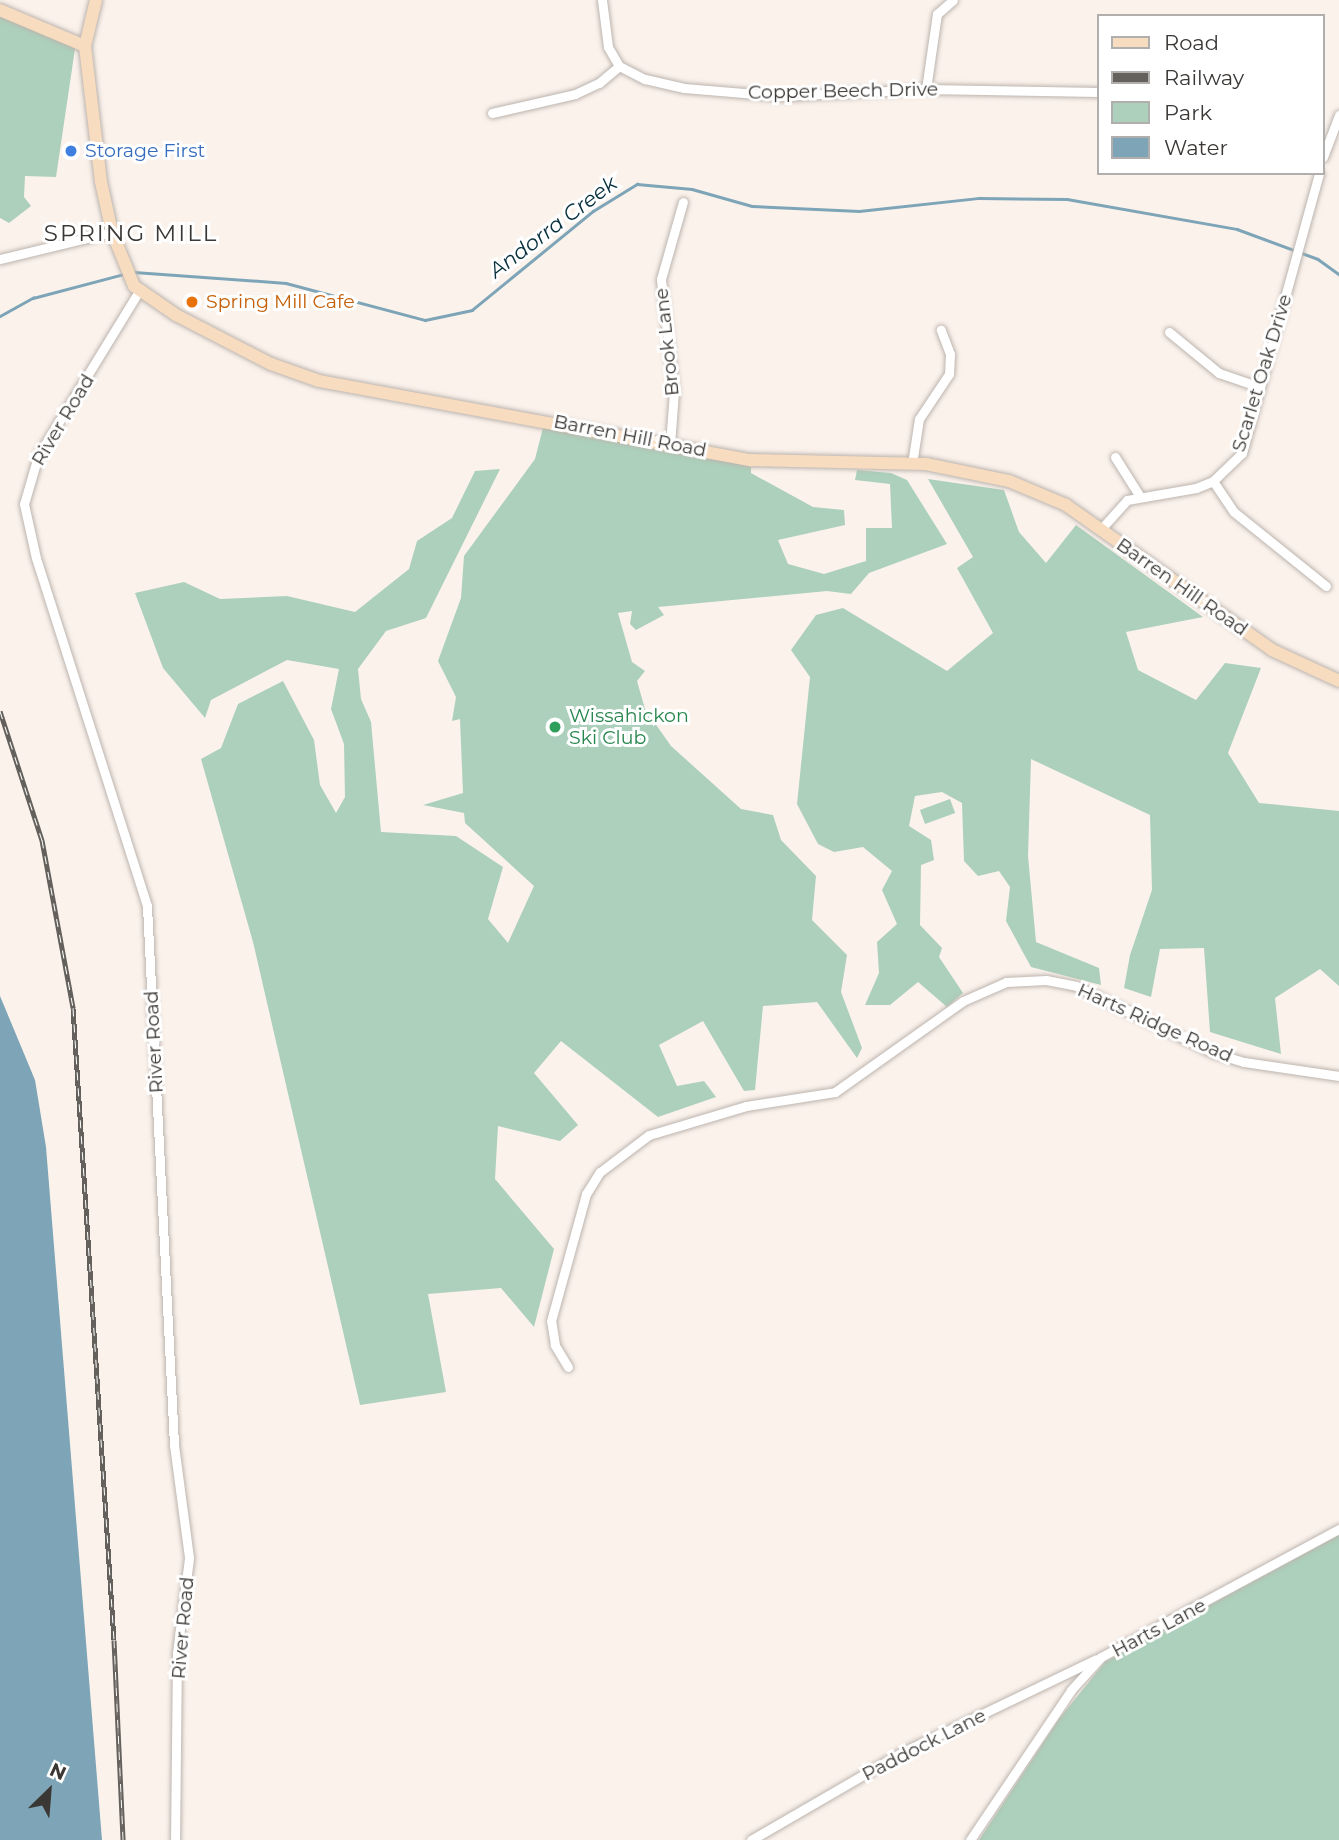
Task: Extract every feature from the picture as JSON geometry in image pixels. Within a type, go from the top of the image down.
[{"type":"street","points":[[0,10],[85,46],[96,0]]},
{"type":"street","points":[[492,113],[575,94],[599,83],[619,66],[608,47],[601,0]]},
{"type":"street","points":[[926,89],[937,15],[953,0]]},
{"type":"street","name":"Barren Hill Road","points":[[85,46],[101,182],[122,263],[139,291],[243,350],[309,379],[760,461],[912,464],[970,470],[1022,485],[1058,500],[1272,650],[1339,681]]},
{"type":"street","name":"Copper Beech Drive","points":[[619,66],[645,79],[684,88],[780,96],[926,89],[1098,92]]},
{"type":"street","points":[[1325,152],[1339,115]]},
{"type":"street","name":"Scarlet Oak Drive","points":[[1139,495],[1188,491],[1213,481],[1242,453],[1318,175]]},
{"type":"street","name":"Brook Lane","points":[[670,444],[674,393],[661,279],[683,202]]},
{"type":"street","points":[[0,258],[112,232]]},
{"type":"street","name":"River Road","points":[[139,291],[38,456],[24,504],[36,558],[147,906],[174,1445],[189,1558],[177,1653],[175,1840]]},
{"type":"street","points":[[912,464],[919,419],[949,374],[950,354],[941,330]]},
{"type":"street","points":[[1169,332],[1219,373],[1260,387]]},
{"type":"street","points":[[1101,529],[1121,505],[1139,495],[1115,457]]},
{"type":"street","points":[[1213,481],[1234,512],[1326,586]]},
{"type":"street","name":"Harts Ridge Road","points":[[568,1367],[555,1345],[551,1321],[556,1295],[586,1195],[600,1172],[649,1135],[746,1107],[835,1092],[963,1001],[1006,982],[1046,980],[1076,986],[1214,1053],[1244,1062],[1339,1076]]},
{"type":"street","name":"Harts Lane","points":[[970,1840],[1071,1690],[1101,1657],[1339,1529]]},
{"type":"street","name":"Paddock Lane","points":[[751,1840],[903,1752],[1101,1657]]},
{"type":"green space","points":[[0,9],[76,42],[56,177],[25,176],[24,197],[31,206],[9,223],[0,218]]},
{"type":"green space","points":[[545,420],[751,467],[751,473],[813,507],[844,510],[845,525],[778,540],[788,564],[824,574],[866,561],[866,528],[892,528],[890,484],[855,480],[857,470],[891,473],[907,480],[947,544],[869,573],[851,594],[827,591],[658,607],[664,615],[636,630],[630,624],[632,611],[618,613],[632,662],[645,671],[637,681],[645,709],[671,746],[741,809],[773,815],[781,840],[816,876],[812,920],[847,955],[841,992],[862,1048],[857,1058],[817,1002],[763,1006],[755,1090],[744,1091],[703,1021],[659,1045],[677,1086],[704,1081],[716,1097],[658,1117],[561,1041],[534,1073],[578,1125],[560,1141],[498,1126],[495,1179],[554,1249],[534,1327],[501,1288],[428,1294],[446,1392],[360,1405],[253,942],[201,759],[221,748],[238,704],[283,681],[314,740],[320,785],[336,813],[345,797],[344,744],[331,709],[339,669],[287,660],[211,700],[205,718],[163,668],[135,593],[184,582],[220,599],[287,596],[355,612],[409,569],[417,541],[452,518],[475,471],[500,469],[426,618],[386,631],[358,669],[361,699],[371,722],[381,832],[456,836],[503,867],[488,919],[508,943],[534,886],[465,823],[464,813],[423,805],[463,793],[460,719],[452,721],[456,697],[438,661],[461,598],[464,556],[535,459]]},
{"type":"green space","points":[[928,479],[1004,490],[1019,532],[1046,563],[1076,525],[1203,617],[1126,632],[1138,670],[1196,700],[1225,663],[1261,668],[1228,753],[1259,803],[1339,811],[1339,986],[1320,969],[1275,998],[1281,1054],[1210,1032],[1204,948],[1160,949],[1151,997],[1124,988],[1130,955],[1152,890],[1150,815],[1031,759],[1028,856],[1036,942],[1099,968],[1101,985],[1031,967],[1006,921],[1010,887],[999,871],[978,876],[964,861],[962,803],[942,792],[915,796],[909,826],[931,840],[934,860],[921,865],[920,925],[942,948],[939,957],[963,993],[947,1007],[918,982],[890,1005],[865,1005],[879,973],[877,942],[897,924],[882,890],[892,871],[863,847],[834,852],[818,844],[797,804],[810,677],[791,650],[816,615],[843,608],[947,671],[993,633],[957,568],[973,557]]},
{"type":"green space","points":[[950,799],[955,813],[925,824],[920,810]]},
{"type":"green space","points":[[1339,1535],[1339,1840],[979,1840],[1059,1719],[1105,1662]]},
{"type":"water","points":[[0,996],[35,1080],[46,1147],[102,1840],[0,1840]]},
{"type":"waterway","name":"Andorra Creek","points":[[134,272],[286,283],[425,320],[472,310],[593,211],[637,184],[692,189],[752,206],[859,211],[979,198],[1067,199],[1237,229],[1318,259],[1339,274]]},
{"type":"waterway","name":"Andorra Creek","points":[[0,316],[33,298],[124,274]]},
{"type":"railway","points":[[0,711],[42,840],[73,1008],[114,1640],[123,1840]]},
{"type":"place","name":"Storage First","points":[[71,151]]},
{"type":"place","name":"Spring Mill Cafe","points":[[192,302]]},
{"type":"place","name":"Wissahickon Ski Club","points":[[555,727]]},
{"type":"district","name":"SPRING MILL","points":[[131,233]]}]
